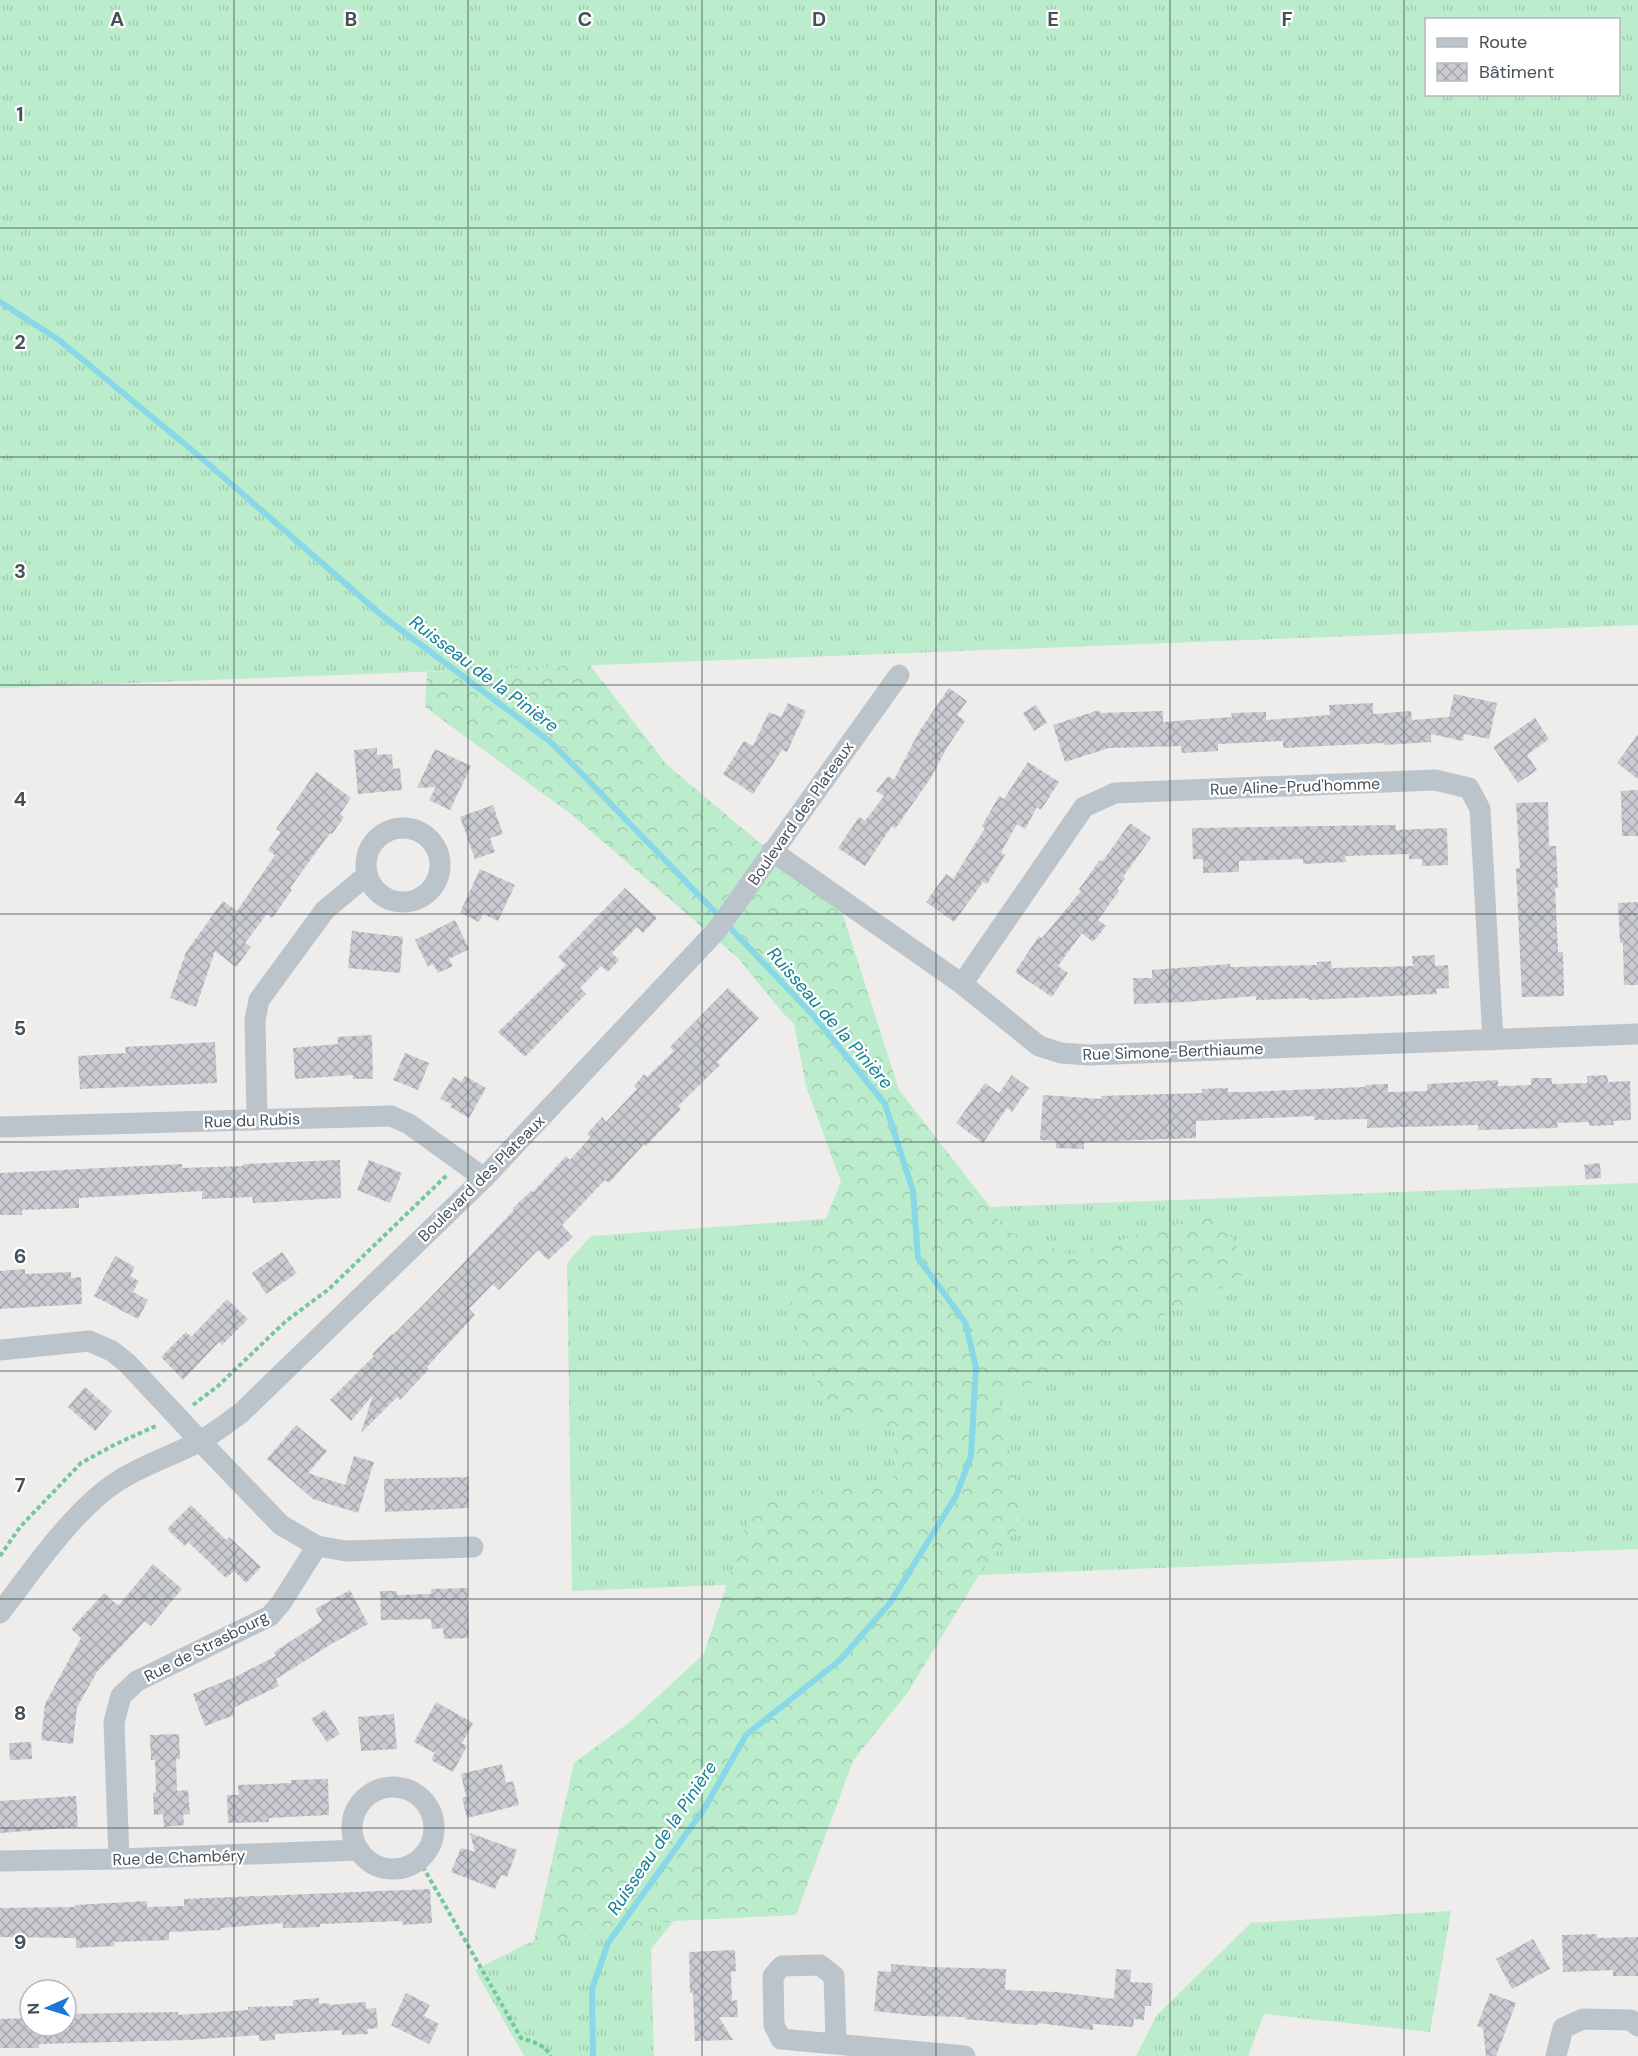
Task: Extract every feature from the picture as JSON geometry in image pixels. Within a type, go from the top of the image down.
[{"type":"street","name":"Boulevard des Plateaux","points":[[0,1613],[50,1548],[93,1501],[116,1482],[143,1466],[200,1442],[242,1413],[484,1178],[717,930],[899,675]]},
{"type":"street","name":"Rue Aline-Prud'homme","points":[[962,984],[1084,807],[1115,793],[1435,780],[1469,788],[1480,810],[1493,1040]]},
{"type":"street","name":"Rue Simone-Berthiaume","points":[[772,851],[962,984],[1040,1046],[1061,1053],[1088,1055],[1638,1034]]},
{"type":"street","points":[[257,1120],[255,1020],[259,1000],[325,910],[366,875]]},
{"type":"street","name":"Rue du Rubis","points":[[0,1127],[392,1116],[409,1124],[484,1178]]},
{"type":"street","points":[[0,1350],[89,1341],[112,1352],[127,1363],[281,1525],[317,1546],[346,1551],[473,1546]]},
{"type":"street","name":"Rue de Strasbourg","points":[[118,1859],[114,1722],[121,1696],[137,1681],[270,1616],[281,1603],[317,1546]]},
{"type":"street","points":[[386,1787],[399,1787],[412,1791],[430,1809],[434,1823],[433,1836],[428,1849],[419,1860],[407,1866],[386,1868],[368,1860],[358,1850],[353,1837],[352,1824],[363,1800],[373,1791],[386,1787]]},
{"type":"street","name":"Rue de Chambéry","points":[[0,1862],[358,1850]]},
{"type":"street","points":[[1557,2056],[1563,2028],[1583,2019],[1631,2020],[1638,2026]]},
{"type":"street","points":[[836,2043],[965,2056]]},
{"type":"path","points":[[0,1556],[20,1527],[81,1463],[176,1416],[218,1386],[286,1321],[329,1289],[461,1161]]},
{"type":"path","points":[[419,1860],[521,2038],[537,2043],[547,2049],[551,2056]]},
{"type":"green space","points":[[0,0],[1638,0],[1638,625],[0,688]]},
{"type":"green space","points":[[590,665],[667,765],[842,912],[899,1090],[990,1207],[1004,1230],[1069,1254],[1218,1213],[1250,1270],[1206,1297],[1131,1329],[999,1401],[1024,1522],[985,1565],[908,1692],[853,1761],[796,1915],[674,1921],[533,1945],[574,1763],[630,1722],[704,1654],[754,1501],[894,1479],[894,1432],[825,1404],[790,1305],[841,1182],[806,1086],[794,1024],[738,958],[572,815],[425,707],[427,672]]},
{"type":"green space","points":[[1638,1183],[1638,1549],[572,1591],[567,1263],[591,1236],[990,1207]]},
{"type":"green space","points":[[1451,1911],[1430,2032],[1264,2014],[1248,2056],[1136,2056],[1157,2015],[1251,1923]]},
{"type":"green space","points":[[674,1921],[651,1949],[654,2056],[524,2056],[475,1970],[528,1943]]},
{"type":"building","points":[[949,688],[967,701],[957,715],[965,721],[930,779],[895,829],[892,826],[865,866],[838,848],[859,817],[865,821],[884,796],[876,791],[888,776],[894,780],[920,730]]},
{"type":"building","points":[[1454,694],[1497,703],[1489,739],[1464,734],[1463,741],[1431,734],[1431,742],[1283,748],[1283,741],[1218,744],[1218,751],[1182,753],[1181,746],[1109,748],[1065,762],[1053,725],[1099,710],[1100,713],[1163,711],[1163,722],[1232,717],[1231,713],[1266,712],[1266,720],[1330,715],[1329,705],[1373,703],[1373,714],[1411,711],[1412,720],[1449,717]]},
{"type":"building","points":[[788,703],[806,711],[787,752],[782,750],[753,794],[723,774],[744,741],[753,746],[769,712],[781,717]]},
{"type":"building","points":[[1036,705],[1047,723],[1034,731],[1023,713]]},
{"type":"building","points":[[1535,718],[1549,739],[1527,755],[1537,770],[1518,783],[1493,747]]},
{"type":"building","points":[[1638,734],[1638,779],[1617,763]]},
{"type":"building","points":[[377,748],[377,755],[392,754],[393,769],[400,768],[402,790],[358,794],[354,750]]},
{"type":"building","points":[[435,749],[471,766],[450,810],[429,800],[436,787],[417,788]]},
{"type":"building","points":[[1028,762],[1059,782],[1041,810],[1037,807],[1025,829],[1017,824],[1001,852],[1005,855],[987,884],[983,882],[954,922],[926,902],[946,874],[953,879],[985,828],[982,826],[999,796],[1004,799]]},
{"type":"building","points":[[316,772],[351,798],[340,814],[344,817],[290,888],[292,890],[272,918],[267,914],[245,943],[251,947],[236,967],[215,951],[196,1007],[170,998],[186,952],[223,901],[237,911],[275,855],[268,850],[281,832],[276,829]]},
{"type":"building","points":[[1638,790],[1638,836],[1622,836],[1621,791]]},
{"type":"building","points":[[1548,802],[1549,846],[1556,846],[1558,952],[1563,952],[1564,996],[1522,997],[1516,869],[1520,868],[1516,803]]},
{"type":"building","points":[[493,805],[503,834],[490,838],[495,852],[475,859],[460,817]]},
{"type":"building","points":[[1130,823],[1151,838],[1123,877],[1125,878],[1117,889],[1119,891],[1098,920],[1106,926],[1093,942],[1082,933],[1058,966],[1068,973],[1052,997],[1015,972],[1039,936],[1042,938],[1081,891],[1079,889]]},
{"type":"building","points":[[1396,825],[1396,830],[1447,828],[1448,865],[1422,866],[1422,859],[1409,859],[1409,854],[1345,856],[1346,862],[1303,864],[1303,859],[1239,861],[1239,872],[1203,873],[1203,859],[1193,859],[1192,828]]},
{"type":"building","points":[[480,869],[515,885],[498,921],[483,914],[479,922],[460,913]]},
{"type":"building","points":[[625,888],[657,918],[643,933],[637,927],[612,953],[619,960],[608,972],[601,966],[580,988],[586,994],[525,1057],[498,1032],[566,965],[558,957]]},
{"type":"building","points":[[1638,902],[1638,985],[1624,985],[1623,943],[1620,943],[1618,903]]},
{"type":"building","points":[[455,920],[469,949],[449,959],[453,966],[438,973],[433,964],[428,967],[415,940]]},
{"type":"building","points":[[352,931],[403,937],[400,973],[348,968]]},
{"type":"building","points":[[1435,955],[1435,966],[1448,965],[1449,988],[1436,989],[1437,994],[1308,1000],[1308,998],[1256,1000],[1256,996],[1134,1004],[1133,978],[1152,978],[1152,970],[1230,964],[1230,967],[1317,965],[1317,962],[1331,961],[1332,968],[1413,966],[1412,956]]},
{"type":"building","points":[[728,988],[759,1018],[717,1062],[720,1065],[678,1106],[681,1109],[646,1146],[644,1144],[609,1183],[605,1180],[562,1225],[573,1237],[548,1260],[538,1250],[499,1290],[493,1284],[469,1309],[475,1315],[427,1367],[429,1369],[400,1400],[397,1397],[361,1433],[373,1395],[351,1421],[330,1400],[374,1356],[372,1354],[427,1301],[514,1210],[513,1208],[531,1191],[533,1192],[566,1156],[570,1160],[591,1137],[587,1134],[602,1117],[606,1122],[637,1089],[634,1086],[644,1074],[647,1077],[674,1051],[670,1047]]},
{"type":"building","points":[[372,1035],[373,1079],[353,1079],[353,1075],[295,1079],[293,1048],[338,1044],[337,1037]]},
{"type":"building","points":[[215,1042],[217,1083],[80,1089],[78,1056],[126,1053],[125,1047]]},
{"type":"building","points":[[405,1053],[429,1063],[418,1090],[393,1080]]},
{"type":"building","points":[[1012,1075],[1029,1088],[1012,1112],[1007,1108],[983,1143],[956,1123],[985,1083],[999,1093]]},
{"type":"building","points":[[1607,1075],[1608,1082],[1630,1081],[1631,1120],[1613,1121],[1614,1125],[1589,1126],[1589,1122],[1557,1123],[1558,1128],[1478,1130],[1478,1125],[1367,1128],[1367,1119],[1314,1120],[1314,1116],[1196,1121],[1196,1138],[1084,1142],[1084,1149],[1056,1148],[1056,1141],[1040,1140],[1043,1095],[1101,1099],[1101,1096],[1202,1093],[1202,1089],[1228,1088],[1228,1092],[1246,1092],[1388,1084],[1388,1092],[1427,1091],[1427,1084],[1498,1080],[1498,1086],[1531,1085],[1531,1078],[1552,1078],[1552,1084],[1587,1083],[1587,1076]]},
{"type":"building","points":[[465,1076],[486,1088],[469,1118],[450,1107],[452,1104],[440,1099],[453,1077],[461,1082]]},
{"type":"building","points":[[340,1160],[341,1198],[253,1203],[252,1197],[202,1199],[202,1191],[79,1198],[79,1208],[22,1210],[22,1215],[0,1215],[0,1173],[182,1164],[182,1168],[243,1166],[243,1164]]},
{"type":"building","points":[[369,1160],[402,1173],[390,1203],[357,1190]]},
{"type":"building","points":[[1600,1163],[1601,1178],[1586,1179],[1584,1165]]},
{"type":"building","points":[[282,1252],[297,1273],[266,1294],[252,1273]]},
{"type":"building","points":[[115,1256],[135,1267],[130,1276],[139,1281],[133,1292],[148,1300],[138,1319],[94,1296]]},
{"type":"building","points":[[25,1269],[25,1274],[71,1272],[71,1278],[81,1277],[82,1304],[0,1309],[0,1271]]},
{"type":"building","points":[[227,1299],[248,1319],[222,1345],[219,1342],[183,1380],[161,1357],[186,1332],[191,1337]]},
{"type":"building","points":[[85,1387],[112,1411],[95,1431],[68,1407]]},
{"type":"building","points":[[296,1425],[327,1451],[308,1473],[345,1485],[354,1456],[374,1462],[358,1513],[313,1499],[267,1459]]},
{"type":"building","points":[[469,1477],[469,1508],[385,1512],[384,1479]]},
{"type":"building","points":[[191,1505],[226,1540],[229,1537],[261,1567],[246,1583],[234,1571],[226,1578],[188,1542],[185,1546],[167,1529]]},
{"type":"building","points":[[153,1564],[182,1589],[151,1626],[145,1621],[97,1672],[77,1707],[73,1744],[41,1740],[45,1704],[81,1638],[71,1629],[104,1593],[118,1606]]},
{"type":"building","points":[[467,1588],[469,1638],[444,1639],[443,1628],[432,1629],[431,1619],[381,1620],[380,1591],[397,1591],[397,1595],[431,1594],[431,1589]]},
{"type":"building","points":[[350,1590],[368,1624],[276,1679],[279,1686],[233,1708],[235,1715],[205,1726],[193,1694],[235,1677],[276,1656],[274,1652],[322,1621],[315,1609]]},
{"type":"building","points":[[436,1702],[473,1723],[462,1743],[467,1746],[453,1772],[431,1760],[435,1753],[414,1742]]},
{"type":"building","points":[[325,1710],[340,1734],[327,1742],[311,1719]]},
{"type":"building","points":[[394,1714],[397,1749],[361,1751],[358,1717]]},
{"type":"building","points":[[179,1734],[180,1759],[176,1759],[177,1791],[188,1790],[190,1814],[183,1815],[184,1825],[164,1827],[163,1814],[154,1815],[155,1760],[151,1760],[150,1735]]},
{"type":"building","points":[[31,1742],[32,1759],[10,1760],[9,1743]]},
{"type":"building","points":[[502,1764],[506,1783],[513,1781],[519,1805],[467,1818],[462,1798],[466,1797],[461,1774]]},
{"type":"building","points":[[328,1779],[329,1815],[269,1818],[269,1822],[228,1823],[227,1795],[239,1795],[238,1785]]},
{"type":"building","points":[[76,1796],[78,1827],[0,1833],[0,1801]]},
{"type":"building","points":[[470,1833],[517,1850],[507,1877],[501,1875],[495,1889],[451,1872],[461,1848],[475,1852]]},
{"type":"building","points":[[430,1889],[432,1923],[403,1925],[402,1921],[320,1924],[320,1927],[283,1928],[283,1923],[221,1928],[221,1930],[169,1932],[169,1940],[114,1942],[114,1946],[76,1948],[76,1938],[0,1937],[0,1908],[75,1907],[75,1905],[147,1901],[147,1907],[184,1906],[184,1899]]},
{"type":"building","points":[[1597,1934],[1597,1938],[1638,1937],[1638,1976],[1613,1976],[1613,1970],[1563,1972],[1562,1935]]},
{"type":"building","points":[[1533,1939],[1550,1969],[1512,1989],[1496,1959]]},
{"type":"building","points":[[735,1950],[736,1971],[731,1972],[732,2001],[737,2000],[738,2017],[719,2017],[733,2040],[695,2041],[689,1952]]},
{"type":"building","points":[[891,1964],[1006,1969],[1005,1990],[1056,1992],[1114,1999],[1116,1969],[1131,1970],[1130,1982],[1153,1983],[1151,2006],[1145,2006],[1144,2020],[1134,2019],[1133,2027],[1093,2024],[1093,2030],[1038,2023],[1038,2025],[1017,2024],[965,2019],[965,2017],[920,2016],[874,2011],[878,1971],[891,1972]]},
{"type":"building","points":[[406,1993],[430,2005],[424,2016],[439,2024],[429,2044],[391,2025]]},
{"type":"building","points":[[1490,1993],[1516,2003],[1496,2056],[1486,2056],[1483,2028],[1477,2026]]},
{"type":"building","points":[[319,1998],[319,2004],[329,2003],[329,2005],[366,2002],[366,2009],[376,2008],[378,2028],[367,2029],[368,2034],[342,2035],[342,2030],[275,2034],[275,2040],[259,2041],[259,2035],[189,2040],[39,2044],[39,2048],[0,2048],[0,2019],[18,2018],[18,2038],[78,2038],[78,2014],[178,2012],[178,2015],[248,2010],[248,2007],[293,2006],[293,2000]]},
{"type":"waterway","name":"Ruisseau de la Pinière","points":[[0,302],[59,340],[199,456],[385,618],[552,743],[812,1014],[885,1104],[913,1191],[918,1258],[965,1322],[976,1367],[971,1456],[956,1496],[890,1603],[840,1660],[746,1735],[704,1809],[608,1943],[592,1989],[593,2056]]}]
